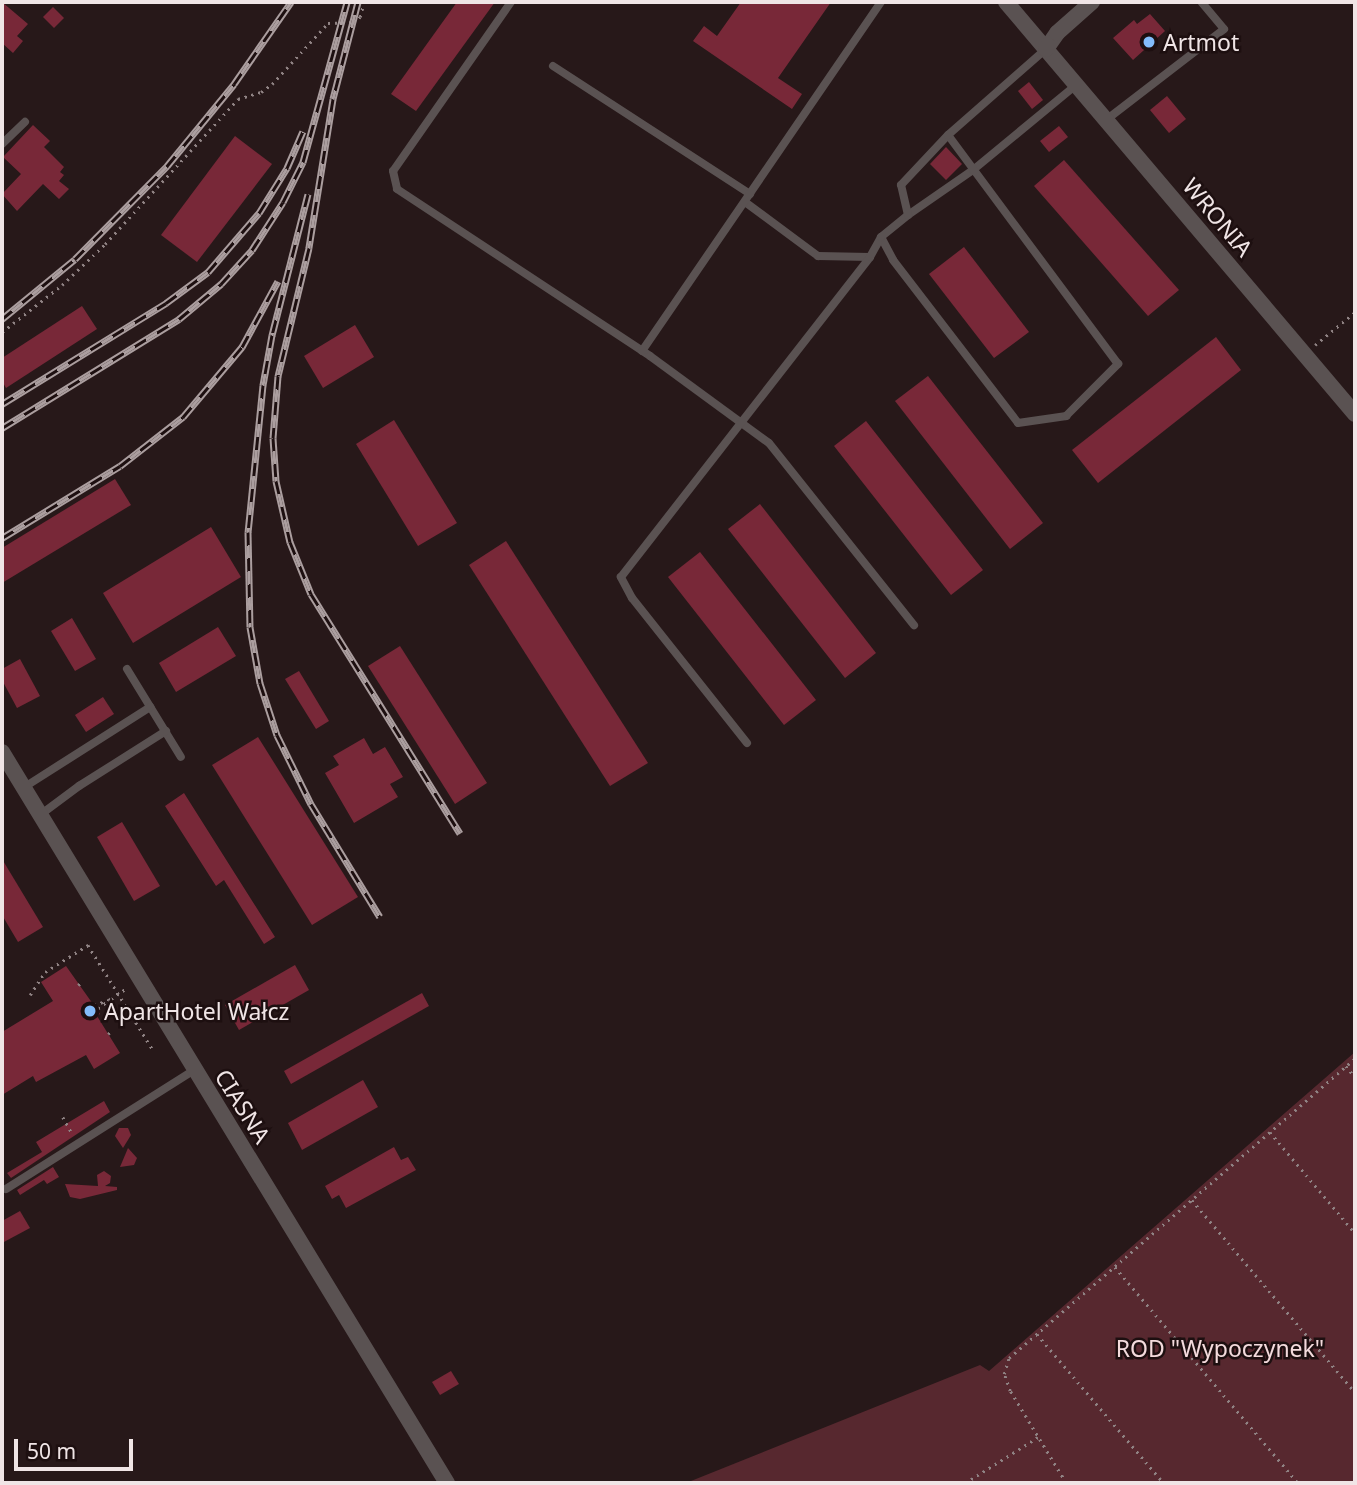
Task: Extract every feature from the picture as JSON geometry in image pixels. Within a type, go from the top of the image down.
[{"type":"street","name":"WRONIA","points":[[1006,2],[1355,414]]},
{"type":"street","points":[[1046,49],[1057,33],[1092,2]]},
{"type":"street","name":"CIASNA","points":[[2,752],[444,1482]]},
{"type":"lane","points":[[511,2],[393,171],[397,189],[642,351],[769,443],[914,625]]},
{"type":"lane","points":[[642,351],[881,2]]},
{"type":"lane","points":[[1106,120],[1224,29],[1201,2]]},
{"type":"lane","points":[[908,215],[901,185],[948,135],[1046,49]]},
{"type":"lane","points":[[552,66],[747,198],[818,256],[870,257]]},
{"type":"lane","points":[[747,743],[632,598],[621,577],[870,257],[881,237],[973,170],[1076,85]]},
{"type":"lane","points":[[2,144],[25,122]]},
{"type":"lane","points":[[881,237],[893,260],[1018,423],[1066,416],[1118,364],[948,135]]},
{"type":"lane","points":[[127,669],[181,757]]},
{"type":"lane","points":[[23,788],[150,707]]},
{"type":"lane","points":[[39,815],[79,786],[166,731]]},
{"type":"lane","points":[[6,1189],[194,1070]]},
{"type":"path","points":[[2,332],[62,285],[105,244],[238,99],[261,92],[272,84],[328,23],[353,22],[360,17],[364,2]]},
{"type":"path","points":[[1304,354],[1355,312]]},
{"type":"path","points":[[30,995],[45,972],[88,945],[153,1050]]},
{"type":"path","points":[[97,1010],[139,981]]},
{"type":"path","points":[[78,985],[82,982]]},
{"type":"path","points":[[94,1005],[111,999]]},
{"type":"path","points":[[108,1034],[113,1030]]},
{"type":"path","points":[[1066,1483],[1004,1374],[1009,1358],[1355,1058]]},
{"type":"path","points":[[1346,1066],[1355,1077]]},
{"type":"path","points":[[63,1118],[79,1143]]},
{"type":"path","points":[[1270,1132],[1355,1233]]},
{"type":"path","points":[[1192,1200],[1355,1392]]},
{"type":"path","points":[[1115,1267],[1298,1483]]},
{"type":"path","points":[[1037,1335],[1164,1483]]},
{"type":"path","points":[[965,1483],[1038,1437]]},
{"type":"green space","name":"ROD \"Wypoczynek\"","points":[[1355,1052],[1355,1483],[686,1483],[980,1365],[989,1371]]},
{"type":"building","points":[[2,2],[28,24],[17,36],[23,41],[13,53],[2,43]]},
{"type":"building","points":[[457,2],[495,2],[416,111],[391,94]]},
{"type":"building","points":[[741,2],[831,2],[778,78],[802,94],[792,109],[693,41],[704,26],[717,36]]},
{"type":"building","points":[[53,7],[64,18],[54,28],[43,17]]},
{"type":"building","points":[[1150,14],[1165,31],[1133,60],[1113,38],[1134,20],[1137,24]]},
{"type":"building","points":[[1029,82],[1043,100],[1032,109],[1018,91]]},
{"type":"building","points":[[1167,96],[1186,119],[1169,133],[1150,110]]},
{"type":"building","points":[[33,125],[50,141],[44,147],[64,167],[60,172],[64,175],[59,181],[69,189],[59,199],[43,184],[17,211],[2,194],[21,174],[3,157]]},
{"type":"building","points":[[1059,126],[1068,137],[1049,152],[1040,141]]},
{"type":"building","points":[[235,136],[272,164],[197,262],[161,235]]},
{"type":"building","points":[[946,147],[962,164],[946,180],[930,164]]},
{"type":"building","points":[[1064,160],[1179,290],[1148,316],[1034,186]]},
{"type":"building","points":[[964,247],[1029,332],[994,358],[929,274]]},
{"type":"building","points":[[82,306],[97,329],[6,388],[2,381],[2,358]]},
{"type":"building","points":[[355,325],[374,357],[323,388],[304,356]]},
{"type":"building","points":[[1216,337],[1241,370],[1098,483],[1072,450]]},
{"type":"building","points":[[928,376],[1043,523],[1010,549],[895,401]]},
{"type":"building","points":[[394,420],[457,523],[418,546],[356,444]]},
{"type":"building","points":[[866,421],[983,570],[951,595],[834,446]]},
{"type":"building","points":[[115,479],[131,505],[2,583],[2,548]]},
{"type":"building","points":[[760,504],[876,653],[845,678],[728,529]]},
{"type":"building","points":[[211,527],[241,577],[133,643],[103,593]]},
{"type":"building","points":[[506,541],[648,763],[610,786],[469,565]]},
{"type":"building","points":[[700,552],[816,700],[784,725],[668,577]]},
{"type":"building","points":[[72,618],[96,659],[75,671],[51,631]]},
{"type":"building","points":[[218,627],[236,656],[176,692],[159,663]]},
{"type":"building","points":[[400,646],[487,783],[455,804],[368,666]]},
{"type":"building","points":[[20,659],[40,696],[17,708],[2,680],[2,669]]},
{"type":"building","points":[[299,671],[329,721],[316,729],[285,679]]},
{"type":"building","points":[[103,697],[114,714],[86,732],[75,715]]},
{"type":"building","points":[[258,737],[358,897],[312,925],[212,765]]},
{"type":"building","points":[[364,738],[373,754],[385,747],[403,777],[390,784],[398,797],[354,823],[325,773],[339,765],[333,756]]},
{"type":"building","points":[[184,793],[275,937],[264,944],[224,880],[216,886],[165,806]]},
{"type":"building","points":[[122,822],[160,886],[134,901],[97,837]]},
{"type":"building","points":[[2,859],[43,927],[18,942],[2,915]]},
{"type":"building","points":[[295,965],[309,990],[239,1030],[225,1005]]},
{"type":"building","points":[[66,966],[100,1014],[97,1016],[120,1053],[94,1069],[86,1055],[36,1082],[33,1076],[2,1095],[2,1032],[53,1001],[41,982]]},
{"type":"building","points":[[422,993],[429,1006],[291,1084],[284,1071]]},
{"type":"building","points":[[363,1080],[378,1107],[302,1150],[288,1123]]},
{"type":"building","points":[[104,1101],[110,1112],[11,1178],[7,1173],[42,1152],[36,1142]]},
{"type":"building","points":[[119,1128],[128,1128],[131,1135],[123,1148],[115,1136]]},
{"type":"building","points":[[394,1147],[401,1160],[408,1157],[416,1170],[346,1208],[339,1195],[332,1199],[325,1186]]},
{"type":"building","points":[[128,1148],[137,1158],[134,1165],[120,1167]]},
{"type":"building","points":[[53,1167],[59,1177],[47,1184],[44,1180],[20,1195],[17,1190]]},
{"type":"building","points":[[104,1171],[111,1176],[110,1183],[105,1186],[117,1187],[117,1190],[80,1199],[70,1197],[65,1184],[98,1186],[97,1175]]},
{"type":"building","points":[[20,1211],[30,1228],[2,1243],[2,1221]]},
{"type":"building","points":[[451,1371],[459,1384],[440,1395],[432,1382]]},
{"type":"railway","points":[[2,319],[75,259],[167,166],[234,84],[291,2]]},
{"type":"railway","points":[[2,428],[179,319],[221,284],[252,250],[283,202],[303,162],[347,2]]},
{"type":"railway","points":[[358,2],[333,99],[309,248],[278,376],[273,438],[276,481],[290,542],[311,594],[460,833]]},
{"type":"railway","points":[[2,404],[166,303],[208,272],[259,213],[287,168],[303,131]]},
{"type":"railway","points":[[308,194],[272,335],[263,385],[248,532],[250,627],[260,683],[277,735],[311,804],[380,917]]},
{"type":"railway","points":[[2,538],[120,466],[183,417],[242,347],[278,281]]},
{"type":"place","name":"Artmot","points":[[1149,42]]},
{"type":"place","name":"ApartHotel Wałcz","points":[[90,1011]]}]
